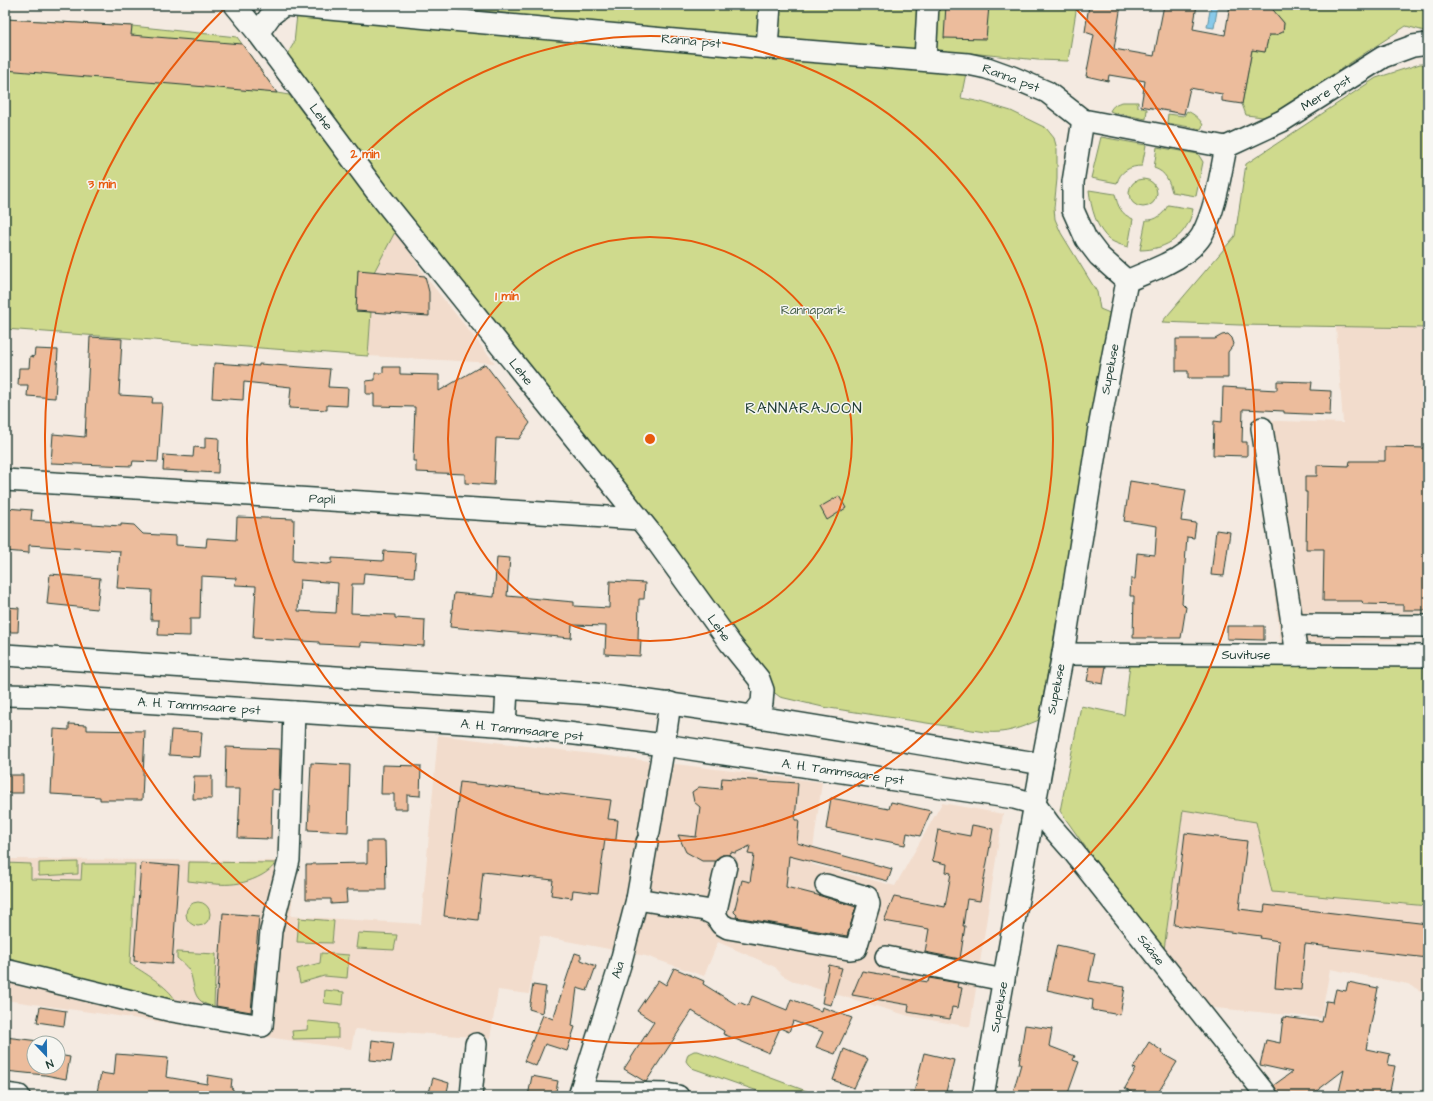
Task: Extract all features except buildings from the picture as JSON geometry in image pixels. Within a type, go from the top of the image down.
[{"type":"street","name":"Lehe","points":[[235,5],[258,33],[402,225],[639,519],[730,643],[759,679],[763,690],[762,703],[752,716]]},
{"type":"street","points":[[258,33],[271,15],[284,5]]},
{"type":"street","name":"Ranna pst","points":[[284,5],[767,48],[968,64],[987,68],[1047,92],[1083,120]]},
{"type":"street","points":[[767,48],[770,5]]},
{"type":"street","points":[[925,60],[928,5]]},
{"type":"street","name":"Mere pst","points":[[1226,147],[1282,121],[1383,57],[1413,46],[1428,44]]},
{"type":"street","points":[[1083,120],[1226,147],[1213,207],[1201,236],[1182,254],[1166,264],[1127,281],[1099,256],[1086,239],[1073,210],[1073,182],[1083,120]]},
{"type":"street","name":"Supeluse","points":[[984,1096],[1034,804],[1063,654],[1098,428],[1127,281]]},
{"type":"street","points":[[1262,428],[1297,655]]},
{"type":"street","name":"Papli","points":[[5,480],[639,519]]},
{"type":"street","points":[[1292,625],[1428,626]]},
{"type":"street","name":"Suvituse","points":[[1063,654],[1428,656]]},
{"type":"street","points":[[5,655],[594,694],[670,703],[1042,764]]},
{"type":"street","points":[[505,726],[507,689]]},
{"type":"street","name":"A. H. Tammsaare pst","points":[[5,695],[48,696],[505,726],[664,746],[1002,796],[1034,804]]},
{"type":"street","name":"Aia","points":[[580,1094],[620,965],[637,899],[664,746],[670,703]]},
{"type":"street","points":[[5,970],[172,1011],[262,1026],[271,930],[288,860],[294,712]]},
{"type":"street","name":"Sääse","points":[[1034,804],[1267,1096]]},
{"type":"street","points":[[716,915],[726,866]]},
{"type":"street","points":[[637,899],[706,910],[716,915],[721,924],[728,928],[849,949],[856,948],[869,904],[867,897],[826,885]]},
{"type":"street","points":[[886,957],[1004,980]]},
{"type":"street","points":[[471,1096],[476,1044]]},
{"type":"street","points":[[5,1094],[18,1096]]},
{"type":"street","points":[[580,1094],[666,1094],[678,1096]]},
{"type":"shaded area","points":[[395,232],[413,256],[425,276],[495,363],[368,356],[371,312],[356,311],[358,270],[374,272]]},
{"type":"shaded area","points":[[1336,327],[1428,328],[1428,638],[1281,645],[1252,420],[1343,423]]},
{"type":"shaded area","points":[[438,735],[822,782],[811,864],[895,886],[942,803],[1003,814],[970,1027],[909,1016],[795,982],[782,975],[775,967],[718,942],[704,976],[646,956],[540,936],[529,994],[498,990],[490,1038],[355,1029],[351,1049],[5,1000],[5,859],[295,861],[291,916],[421,924]]},
{"type":"shaded area","points":[[1183,810],[1256,822],[1272,892],[1428,906],[1428,995],[1408,984],[1330,969],[1321,1018],[1204,1007],[1163,957]]},
{"type":"green space","name":"Rannapark","points":[[298,5],[1077,5],[1068,61],[1038,60],[970,53],[961,98],[1011,111],[1046,128],[1054,138],[1057,149],[1057,179],[1054,208],[1055,219],[1061,233],[1097,292],[1100,309],[1112,314],[1039,720],[1019,728],[1006,731],[985,732],[823,707],[780,697],[771,690],[285,58],[294,43]]},
{"type":"green space","points":[[1274,5],[1428,5],[1428,32],[1406,26],[1276,112],[1263,117],[1246,115],[1242,104],[1252,50],[1265,52],[1269,35],[1276,35],[1283,32],[1284,23],[1278,16],[1272,14]]},
{"type":"green space","points":[[5,19],[132,26],[237,37],[277,93],[289,95],[395,232],[374,272],[358,271],[356,311],[371,312],[368,356],[5,329]]},
{"type":"green space","points":[[1420,64],[1428,64],[1428,328],[1240,325],[1162,322],[1235,236],[1246,164],[1376,78]]},
{"type":"green space","points":[[1123,102],[1138,102],[1138,107],[1147,109],[1146,119],[1110,111],[1112,107]]},
{"type":"green space","points":[[1187,111],[1200,120],[1203,125],[1201,129],[1167,123],[1168,114],[1184,116]]},
{"type":"green space","points":[[1101,137],[1146,145],[1142,166],[1133,167],[1123,172],[1117,183],[1091,178]]},
{"type":"green space","points":[[1157,147],[1198,154],[1203,162],[1196,196],[1172,192],[1170,184],[1164,174],[1154,168]]},
{"type":"green space","points":[[1143,179],[1149,180],[1153,183],[1156,187],[1156,199],[1153,203],[1149,206],[1143,207],[1137,206],[1133,203],[1130,199],[1129,193],[1130,187],[1133,183],[1137,180]]},
{"type":"green space","points":[[1089,190],[1115,194],[1117,203],[1121,210],[1133,219],[1128,247],[1110,240],[1101,230],[1095,217]]},
{"type":"green space","points":[[1168,205],[1193,209],[1186,226],[1175,239],[1167,244],[1140,250],[1146,220],[1159,216]]},
{"type":"green space","points":[[1130,664],[1428,665],[1428,906],[1272,892],[1256,822],[1183,810],[1163,957],[1060,811],[1081,706],[1124,715]]},
{"type":"green space","points":[[78,862],[78,874],[39,876],[39,863]]},
{"type":"green space","points":[[189,862],[275,863],[268,871],[253,879],[235,884],[226,884],[188,881]]},
{"type":"green space","points":[[5,863],[31,864],[31,879],[81,880],[82,864],[135,864],[130,964],[162,985],[168,990],[175,1000],[168,1002],[5,963]]},
{"type":"green space","points":[[198,902],[207,905],[210,914],[207,923],[198,926],[189,923],[186,914],[189,905]]},
{"type":"green space","points":[[299,918],[334,921],[332,943],[297,942]]},
{"type":"green space","points":[[358,933],[397,935],[394,950],[356,948]]},
{"type":"green space","points":[[177,952],[216,954],[214,1007],[198,998],[190,972],[177,958]]},
{"type":"green space","points":[[321,953],[349,955],[347,978],[324,976],[300,983],[297,969],[320,963]]},
{"type":"green space","points":[[325,990],[344,992],[343,1005],[324,1003]]},
{"type":"green space","points":[[308,1021],[338,1024],[338,1038],[293,1039],[292,1031],[307,1030]]},
{"type":"green space","points":[[698,1051],[820,1096],[772,1096],[692,1068],[686,1061],[688,1054]]},
{"type":"water","points":[[1211,5],[1218,5],[1214,28],[1207,27]]},
{"type":"district","name":"RANNARAJOON","points":[[804,408]]}]
